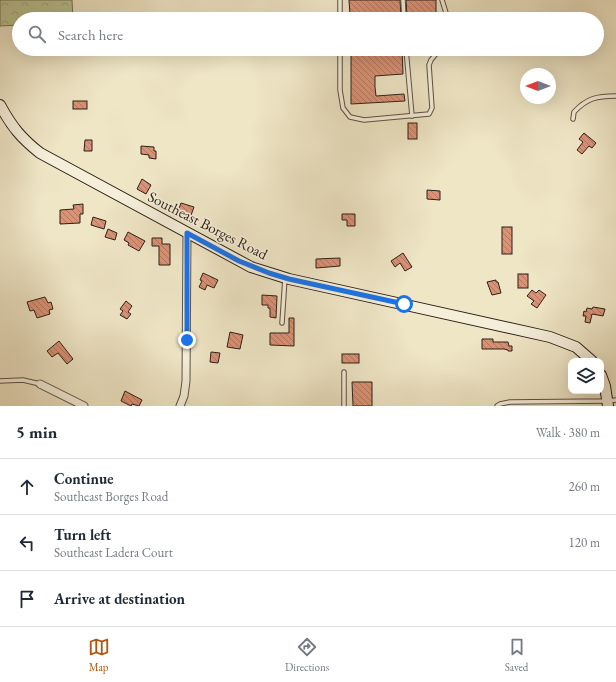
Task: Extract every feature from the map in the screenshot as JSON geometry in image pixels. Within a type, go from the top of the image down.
[{"type":"street","name":"Southeast Borges Road","points":[[0,105],[14,129],[40,153],[245,264],[285,278],[550,337],[576,347],[589,358]]},
{"type":"street","points":[[180,406],[184,396],[186,381],[187,233]]},
{"type":"street","points":[[604,383],[611,403]]},
{"type":"street","points":[[40,384],[84,406]]},
{"type":"lane","points":[[340,0],[340,12]]},
{"type":"lane","points":[[403,0],[404,12]]},
{"type":"lane","points":[[442,0],[446,12]]},
{"type":"lane","points":[[340,56],[340,90],[343,108],[350,117],[364,120],[429,114],[432,108],[429,65],[434,56]]},
{"type":"lane","points":[[407,56],[412,116]]},
{"type":"lane","points":[[573,120],[574,112],[587,101],[600,96],[616,96]]},
{"type":"lane","points":[[282,323],[285,278]]},
{"type":"lane","points":[[344,372],[344,406]]},
{"type":"lane","points":[[0,381],[23,380],[40,384]]},
{"type":"lane","points":[[497,406],[510,402],[611,403]]},
{"type":"green space","points":[[0,0],[72,0],[73,12],[12,12],[12,25],[0,26]]},
{"type":"building","points":[[349,0],[400,0],[401,12],[350,12]]},
{"type":"building","points":[[406,0],[436,0],[436,12],[407,12]]},
{"type":"building","points":[[351,56],[402,56],[403,74],[375,76],[375,87],[376,96],[404,94],[405,101],[351,104]]},
{"type":"building","points":[[73,101],[87,101],[87,109],[73,109]]},
{"type":"building","points":[[408,123],[417,123],[417,139],[408,139]]},
{"type":"building","points":[[584,133],[596,143],[592,148],[589,146],[582,154],[577,150],[583,142],[579,139]]},
{"type":"building","points":[[85,140],[92,140],[92,151],[84,151]]},
{"type":"building","points":[[141,146],[154,147],[154,151],[156,151],[156,159],[149,158],[149,155],[141,154]]},
{"type":"building","points":[[142,179],[151,185],[146,194],[137,189]]},
{"type":"building","points":[[427,190],[440,191],[440,200],[427,199]]},
{"type":"building","points":[[181,203],[194,207],[190,218],[177,214]]},
{"type":"building","points":[[83,204],[83,214],[80,214],[80,223],[60,224],[60,210],[74,209],[73,205]]},
{"type":"building","points":[[342,214],[355,214],[355,226],[347,226],[347,220],[342,220]]},
{"type":"building","points":[[93,217],[106,221],[104,229],[91,225]]},
{"type":"building","points":[[502,227],[512,227],[512,254],[502,254]]},
{"type":"building","points":[[108,229],[117,233],[115,240],[105,237]]},
{"type":"building","points":[[128,232],[145,241],[139,251],[128,245],[129,243],[124,240]]},
{"type":"building","points":[[152,238],[162,238],[162,244],[170,244],[170,265],[159,265],[159,246],[152,246]]},
{"type":"building","points":[[403,253],[412,267],[405,271],[400,263],[395,267],[391,261]]},
{"type":"building","points":[[340,258],[340,266],[316,268],[316,259]]},
{"type":"building","points":[[203,273],[218,280],[214,288],[207,285],[205,290],[199,287],[202,281],[200,280]]},
{"type":"building","points":[[518,274],[528,274],[528,288],[518,288]]},
{"type":"building","points":[[496,280],[501,293],[492,295],[487,282]]},
{"type":"building","points":[[532,290],[536,293],[539,290],[546,295],[537,308],[531,304],[534,301],[527,296]]},
{"type":"building","points":[[262,295],[277,296],[276,318],[270,317],[270,308],[268,308],[268,305],[262,305]]},
{"type":"building","points":[[45,297],[48,303],[51,302],[53,309],[49,310],[50,314],[37,318],[34,310],[30,311],[27,302]]},
{"type":"building","points":[[126,301],[132,306],[128,312],[131,314],[127,319],[120,315],[123,311],[120,309]]},
{"type":"building","points":[[593,307],[605,309],[603,316],[592,314],[590,323],[585,322],[586,316],[583,316],[584,311],[586,312],[587,308],[592,309]]},
{"type":"building","points":[[289,318],[294,318],[294,346],[270,345],[270,333],[289,333]]},
{"type":"building","points":[[230,332],[243,335],[240,349],[227,347]]},
{"type":"building","points":[[482,339],[493,339],[493,342],[508,342],[509,346],[512,346],[512,351],[504,349],[482,349]]},
{"type":"building","points":[[59,341],[73,359],[67,364],[58,353],[52,357],[47,351]]},
{"type":"building","points":[[211,352],[220,353],[218,363],[210,362]]},
{"type":"building","points":[[342,354],[359,354],[359,363],[342,363]]},
{"type":"building","points":[[352,382],[372,382],[372,406],[353,406]]},
{"type":"building","points":[[125,391],[142,400],[139,406],[132,404],[131,406],[121,401]]},
{"type":"route","points":[[187,340],[187,233],[239,261],[269,273],[361,296],[404,304]]}]
